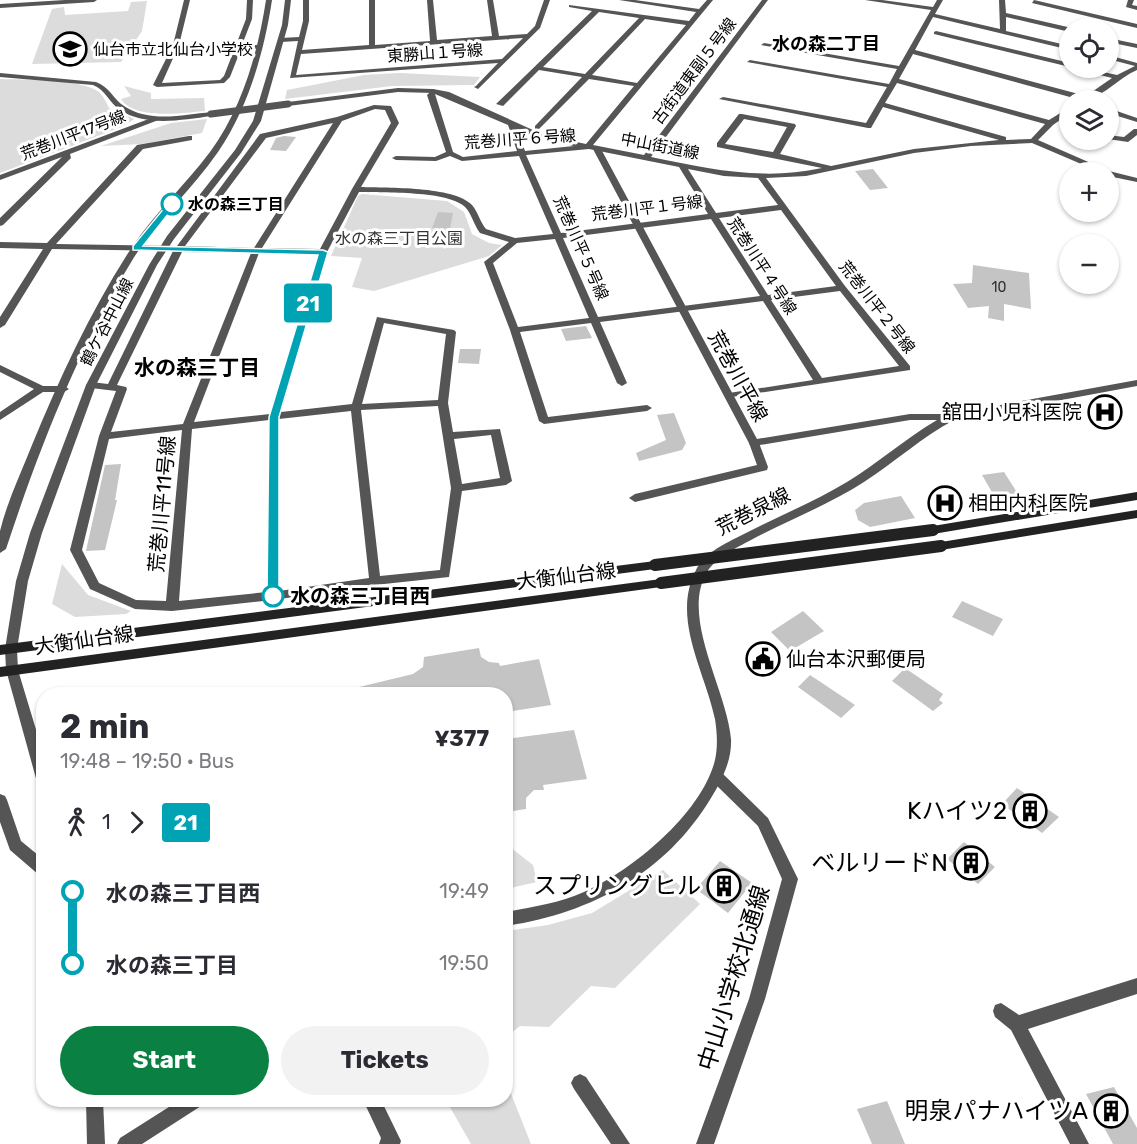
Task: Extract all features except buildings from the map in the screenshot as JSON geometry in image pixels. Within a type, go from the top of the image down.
[{"type":"main road","name":"大衡仙台線","points":[[6,650],[933,530],[1137,496]]},
{"type":"main road","name":"大衡仙台線","points":[[6,671],[941,546],[1137,514]]},
{"type":"street","points":[[0,6],[94,0]]},
{"type":"street","points":[[187,0],[176,45],[157,86],[222,82],[227,77],[240,47],[249,19],[250,0]]},
{"type":"street","points":[[0,549],[14,508],[64,388],[136,248],[225,135],[233,121],[259,47],[269,0]]},
{"type":"street","name":"鶴ケ谷中山線","points":[[36,759],[6,671],[6,650],[36,533],[91,385],[162,249],[257,121],[281,40],[288,0]]},
{"type":"street","points":[[306,0],[299,52],[527,36]]},
{"type":"street","points":[[372,0],[372,46]]},
{"type":"street","points":[[430,0],[435,43]]},
{"type":"street","points":[[490,0],[496,38]]},
{"type":"street","name":"東勝山１号線","points":[[299,52],[292,77],[503,61],[538,27],[547,0]]},
{"type":"street","points":[[622,0],[700,11]]},
{"type":"street","points":[[592,148],[639,85],[710,0]]},
{"type":"street","name":"古街道東副５号線","points":[[645,159],[765,0]]},
{"type":"street","points":[[868,0],[934,12],[1059,45]]},
{"type":"street","points":[[723,99],[868,126],[940,0]]},
{"type":"street","points":[[1002,0],[1003,32]]},
{"type":"street","points":[[1131,0],[1128,6],[1137,8]]},
{"type":"street","points":[[1035,22],[1034,1],[1082,10],[1137,26]]},
{"type":"street","points":[[571,6],[690,23]]},
{"type":"street","points":[[500,104],[597,10]]},
{"type":"street","points":[[1002,14],[1059,27]]},
{"type":"street","points":[[538,128],[643,16]]},
{"type":"street","points":[[249,19],[267,18]]},
{"type":"street","points":[[936,33],[1059,62]]},
{"type":"street","points":[[281,40],[302,39]]},
{"type":"street","points":[[1119,42],[1137,46]]},
{"type":"street","points":[[764,45],[901,68]]},
{"type":"street","points":[[240,47],[259,47]]},
{"type":"street","points":[[910,51],[1059,92]]},
{"type":"street","points":[[1119,60],[1137,66]]},
{"type":"street","points":[[478,87],[503,61]]},
{"type":"street","points":[[750,62],[892,83],[1059,122]]},
{"type":"street","points":[[1119,75],[1137,66]]},
{"type":"street","points":[[539,68],[639,85]]},
{"type":"street","points":[[0,75],[94,83],[106,88],[124,110],[157,119]]},
{"type":"street","points":[[1103,90],[1115,78]]},
{"type":"street","name":"中山街道線","points":[[157,119],[398,90],[433,91],[465,102],[512,126],[542,137],[724,174],[761,176],[806,174],[914,151],[1033,141],[1082,162]]},
{"type":"street","name":"荒巻川平６号線","points":[[433,91],[431,94],[450,153],[462,159],[592,148]]},
{"type":"street","points":[[880,104],[1014,142]]},
{"type":"street","points":[[112,386],[179,249],[263,136],[339,119],[374,107],[388,108],[395,123],[356,189],[323,252],[274,417],[273,596]]},
{"type":"street","points":[[1119,114],[1137,120]]},
{"type":"street","points":[[775,154],[792,126],[742,116],[720,145],[775,154],[832,168]]},
{"type":"street","points":[[1033,141],[1059,117]]},
{"type":"street","name":"荒巻川平17号線","points":[[0,178],[157,119]]},
{"type":"street","name":"荒巻川平11号線","points":[[172,606],[187,428],[255,253],[339,119]]},
{"type":"street","name":"荒巻川平５号線","points":[[512,126],[522,154],[597,321],[622,383]]},
{"type":"street","points":[[1119,139],[1125,140],[1137,131]]},
{"type":"street","points":[[0,324],[49,246],[140,147],[189,138]]},
{"type":"street","name":"荒巻川平線","points":[[592,148],[637,225],[754,443],[910,417],[951,417]]},
{"type":"street","points":[[0,223],[71,153]]},
{"type":"street","points":[[396,158],[436,159],[450,153]]},
{"type":"street","name":"荒巻川平４号線","points":[[682,166],[711,216],[767,298],[819,382]]},
{"type":"street","name":"荒巻川平２号線","points":[[729,396],[906,368],[842,288],[761,176]]},
{"type":"street","name":"中山街道線","points":[[1119,176],[1137,180]]},
{"type":"street","points":[[356,189],[435,195],[457,200],[469,207],[481,230],[515,241]]},
{"type":"street","name":"荒巻川平１号線","points":[[515,241],[783,207]]},
{"type":"street","points":[[515,241],[488,262],[514,330],[544,421],[648,408]]},
{"type":"street","points":[[0,245],[255,253],[323,252]]},
{"type":"street","points":[[514,330],[682,311],[842,288]]},
{"type":"street","points":[[91,385],[122,389],[104,436],[76,550],[94,586],[135,604],[172,606],[273,596],[375,580],[445,573],[457,488],[443,403],[451,332],[380,319],[356,407],[375,580]]},
{"type":"street","points":[[0,368],[41,389],[64,388]]},
{"type":"street","name":"荒巻泉線","points":[[513,918],[575,904],[611,887],[643,866],[688,821],[717,777],[724,742],[720,709],[691,613],[694,594],[702,571],[722,550],[822,501],[863,477],[929,428],[951,417],[1137,383]]},
{"type":"street","points":[[0,417],[41,389]]},
{"type":"street","points":[[104,436],[356,407],[443,403]]},
{"type":"street","points":[[449,436],[496,431],[506,481],[457,488]]},
{"type":"street","points":[[635,498],[763,467],[754,443]]},
{"type":"street","name":"中山小学校北通線","points":[[705,1144],[757,999],[790,879],[763,822],[717,777]]},
{"type":"street","points":[[0,800],[15,845],[36,863]]},
{"type":"street","points":[[1017,1024],[1137,986]]},
{"type":"street","points":[[1001,1011],[1017,1024],[1080,1144]]},
{"type":"street","points":[[580,1083],[621,1144]]},
{"type":"street","points":[[94,1107],[96,1144]]},
{"type":"street","points":[[126,1144],[184,1107]]},
{"type":"street","points":[[375,1107],[392,1141],[388,1144]]},
{"type":"green space","points":[[147,1],[142,31],[121,62],[32,64],[52,9],[64,7],[65,15],[128,11],[131,2]]},
{"type":"green space","points":[[400,73],[480,77],[474,85],[392,86],[285,99],[287,90],[364,75]]},
{"type":"green space","points":[[0,79],[66,82],[90,87],[101,94],[109,108],[134,119],[124,126],[0,173]]},
{"type":"green space","points":[[124,86],[151,93],[151,99],[204,98],[205,111],[160,114],[137,110],[127,106],[121,99],[131,96]]},
{"type":"green space","points":[[207,119],[202,133],[142,144],[101,146],[171,123]]},
{"type":"green space","name":"水の森三丁目公園","points":[[362,194],[447,201],[464,212],[472,234],[489,243],[502,245],[489,256],[374,291],[352,287],[362,258],[331,256],[358,196]]},
{"type":"green space","points":[[62,564],[88,595],[131,611],[126,614],[75,617],[52,604]]},
{"type":"green space","points":[[513,849],[533,865],[537,882],[513,887]]},
{"type":"green space","points":[[663,870],[700,904],[615,988],[591,986],[549,1027],[520,1026],[513,1032],[513,930],[548,925],[592,913]]},
{"type":"green space","points":[[513,1099],[531,1144],[471,1144],[450,1107],[513,1107]]},
{"type":"bus line","name":"21","points":[[172,204],[136,248],[255,253],[323,252],[274,417],[273,596]]},
{"type":"place","name":"仙台市立北仙台小学校","points":[[70,49]]},
{"type":"place","name":"水の森三丁目","points":[[172,204]]},
{"type":"place","name":"舘田小児科医院","points":[[1105,412]]},
{"type":"place","name":"相田内科医院","points":[[945,503]]},
{"type":"place","name":"水の森三丁目西","points":[[273,596]]},
{"type":"place","name":"仙台本沢郵便局","points":[[763,659]]},
{"type":"place","name":"Kハイツ2","points":[[1030,811]]},
{"type":"place","name":"ベルリードN","points":[[971,863]]},
{"type":"place","name":"スプリングヒル","points":[[724,886]]},
{"type":"place","name":"明泉パナハイツA","points":[[1111,1111]]},
{"type":"district","name":"水の森二丁目","points":[[826,44]]},
{"type":"district","name":"水の森三丁目","points":[[197,367]]}]
